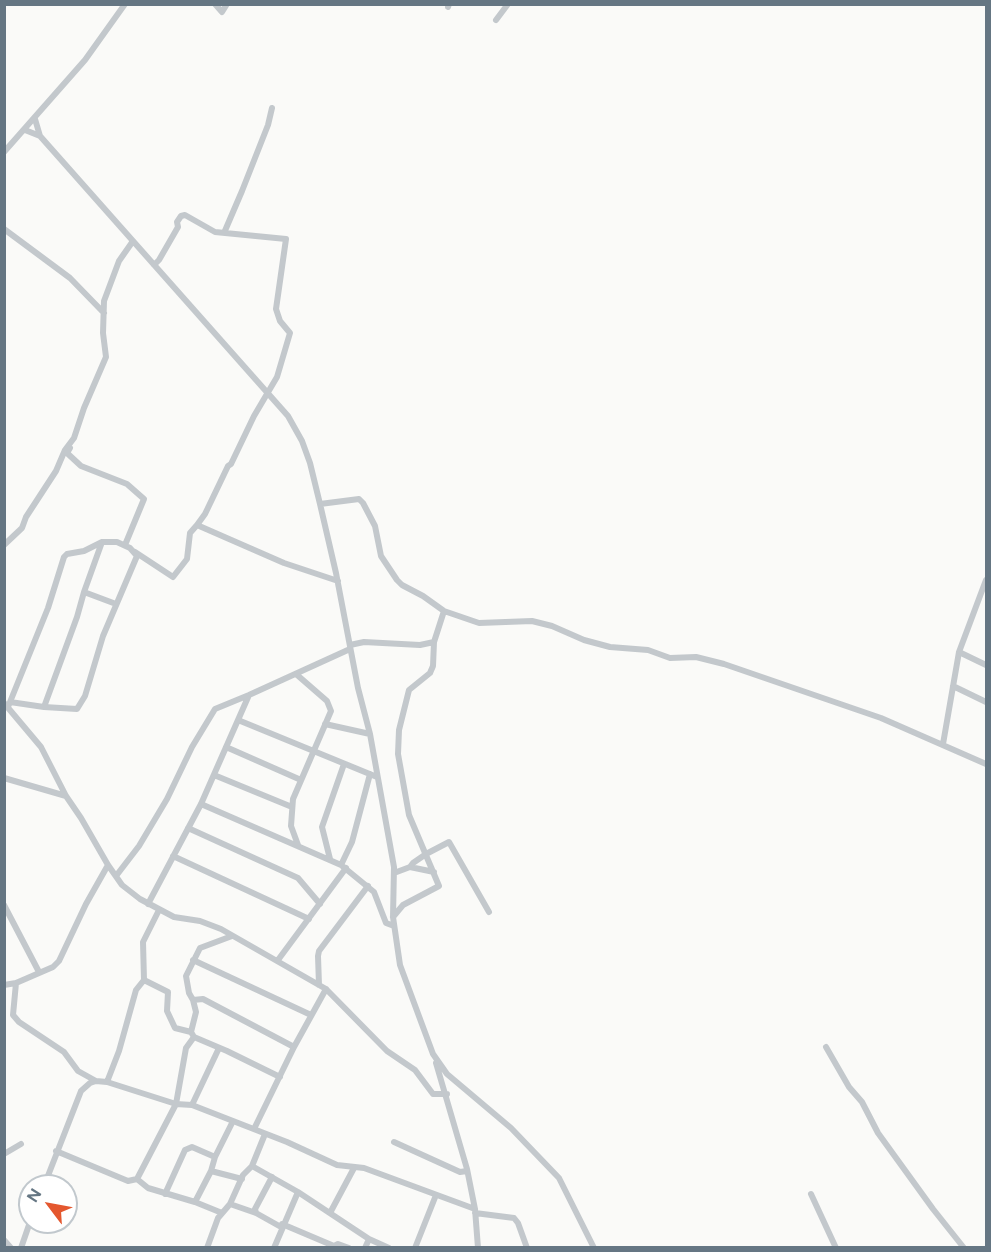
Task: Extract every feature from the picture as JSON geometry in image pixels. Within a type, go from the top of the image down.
[{"type":"street","points":[[4,152],[89,55],[125,4]]},
{"type":"street","points":[[215,4],[222,12],[227,4]]},
{"type":"street","points":[[496,20],[508,4]]},
{"type":"street","points":[[224,233],[268,125],[272,108]]},
{"type":"street","points":[[35,119],[40,136],[288,416],[302,441],[310,463],[338,581],[358,687],[370,734],[394,873],[393,917],[400,965],[447,1095],[467,1171],[475,1211],[478,1248]]},
{"type":"street","points":[[25,130],[40,136]]},
{"type":"street","points":[[7,705],[48,608],[64,557],[102,542],[117,542],[173,577],[187,559],[190,533],[205,514],[266,392],[277,377],[290,333],[280,321],[276,309],[286,240],[252,234],[224,233],[201,225],[185,215],[181,216],[177,222],[178,227],[154,265]]},
{"type":"street","points":[[4,229],[70,278],[104,313]]},
{"type":"street","points":[[127,547],[144,499],[127,484],[81,466],[67,453],[106,357],[103,333],[104,301],[123,254],[133,241]]},
{"type":"street","points":[[5,543],[22,528],[26,517],[74,438]]},
{"type":"street","points":[[320,504],[359,499],[375,526],[381,556],[397,580],[444,611],[479,623],[532,621],[610,647],[648,650],[670,658],[696,657],[724,664],[881,718],[987,764]]},
{"type":"street","points":[[196,525],[284,563],[338,581]]},
{"type":"street","points":[[44,707],[102,542]]},
{"type":"street","points":[[7,705],[77,709],[85,696],[103,636],[137,556],[127,547]]},
{"type":"street","points":[[943,744],[959,652],[987,580]]},
{"type":"street","points":[[84,592],[116,604]]},
{"type":"street","points":[[393,917],[403,906],[439,886],[409,815],[398,754],[399,730],[409,690],[430,673],[433,666],[435,642],[444,611]]},
{"type":"street","points":[[116,876],[139,846],[167,799],[192,747],[215,709],[364,642],[420,645],[435,642]]},
{"type":"street","points":[[959,652],[987,665]]},
{"type":"street","points":[[296,674],[330,706],[332,711],[301,780],[292,807],[291,826],[298,845]]},
{"type":"street","points":[[953,686],[987,702]]},
{"type":"street","points":[[148,904],[201,804],[249,695]]},
{"type":"street","points":[[7,705],[41,747],[66,796],[122,885],[148,904],[174,917],[200,921],[221,929],[326,989],[387,1051],[415,1070],[433,1094],[447,1095]]},
{"type":"street","points":[[238,720],[378,777]]},
{"type":"street","points":[[325,724],[370,734]]},
{"type":"street","points":[[226,747],[301,780]]},
{"type":"street","points":[[330,859],[322,827],[344,764]]},
{"type":"street","points":[[278,960],[320,904],[344,867],[370,774]]},
{"type":"street","points":[[214,775],[292,807]]},
{"type":"street","points":[[4,778],[66,796]]},
{"type":"street","points":[[201,804],[344,867],[374,892],[386,923],[394,926]]},
{"type":"street","points":[[188,828],[298,878],[320,904]]},
{"type":"street","points":[[410,867],[413,862],[426,854],[447,843],[452,844],[489,912]]},
{"type":"street","points":[[173,856],[309,918]]},
{"type":"street","points":[[4,985],[16,983],[53,967],[59,961],[86,904],[108,866]]},
{"type":"street","points":[[394,873],[410,867],[434,872]]},
{"type":"street","points":[[318,985],[319,951],[368,886]]},
{"type":"street","points":[[4,905],[39,972]]},
{"type":"street","points":[[107,1082],[119,1051],[136,990],[144,981],[143,942],[159,910]]},
{"type":"street","points":[[57,1151],[128,1181],[137,1179],[176,1104],[186,1048],[193,1035],[196,1012],[189,993],[186,975],[200,948],[232,936]]},
{"type":"street","points":[[193,960],[311,1015]]},
{"type":"street","points":[[144,981],[168,992],[167,1011],[175,1028],[280,1077]]},
{"type":"street","points":[[16,983],[13,1015],[19,1022],[64,1052],[78,1071],[96,1081]]},
{"type":"street","points":[[254,1129],[294,1047],[326,989]]},
{"type":"street","points":[[193,1000],[203,999],[294,1047]]},
{"type":"street","points":[[826,1047],[878,1133],[964,1248]]},
{"type":"street","points":[[192,1105],[219,1048]]},
{"type":"street","points":[[434,1054],[447,1074],[511,1128],[559,1178],[594,1248]]},
{"type":"street","points":[[48,1174],[81,1091],[90,1083],[107,1082],[176,1104],[192,1105],[337,1165],[364,1168],[475,1211],[514,1218],[518,1222],[527,1248]]},
{"type":"street","points":[[195,1202],[212,1171],[215,1157],[233,1121]]},
{"type":"street","points":[[207,1248],[218,1218],[230,1204],[243,1175],[252,1166],[265,1134]]},
{"type":"street","points":[[394,1142],[460,1172],[467,1171]]},
{"type":"street","points":[[4,1154],[21,1144]]},
{"type":"street","points":[[165,1194],[185,1150],[192,1147],[215,1157]]},
{"type":"street","points":[[252,1166],[298,1192],[369,1239],[389,1248]]},
{"type":"street","points":[[330,1213],[354,1168]]},
{"type":"street","points":[[212,1171],[242,1179]]},
{"type":"street","points":[[256,1213],[255,1209],[272,1177]]},
{"type":"street","points":[[137,1179],[148,1188],[222,1213]]},
{"type":"street","points":[[274,1248],[298,1192]]},
{"type":"street","points":[[811,1194],[836,1248]]},
{"type":"street","points":[[415,1248],[436,1195]]},
{"type":"street","points":[[230,1204],[334,1247],[338,1244],[349,1248]]},
{"type":"street","points":[[365,1248],[369,1239]]},
{"type":"street","points":[[5,1241],[11,1248]]}]
